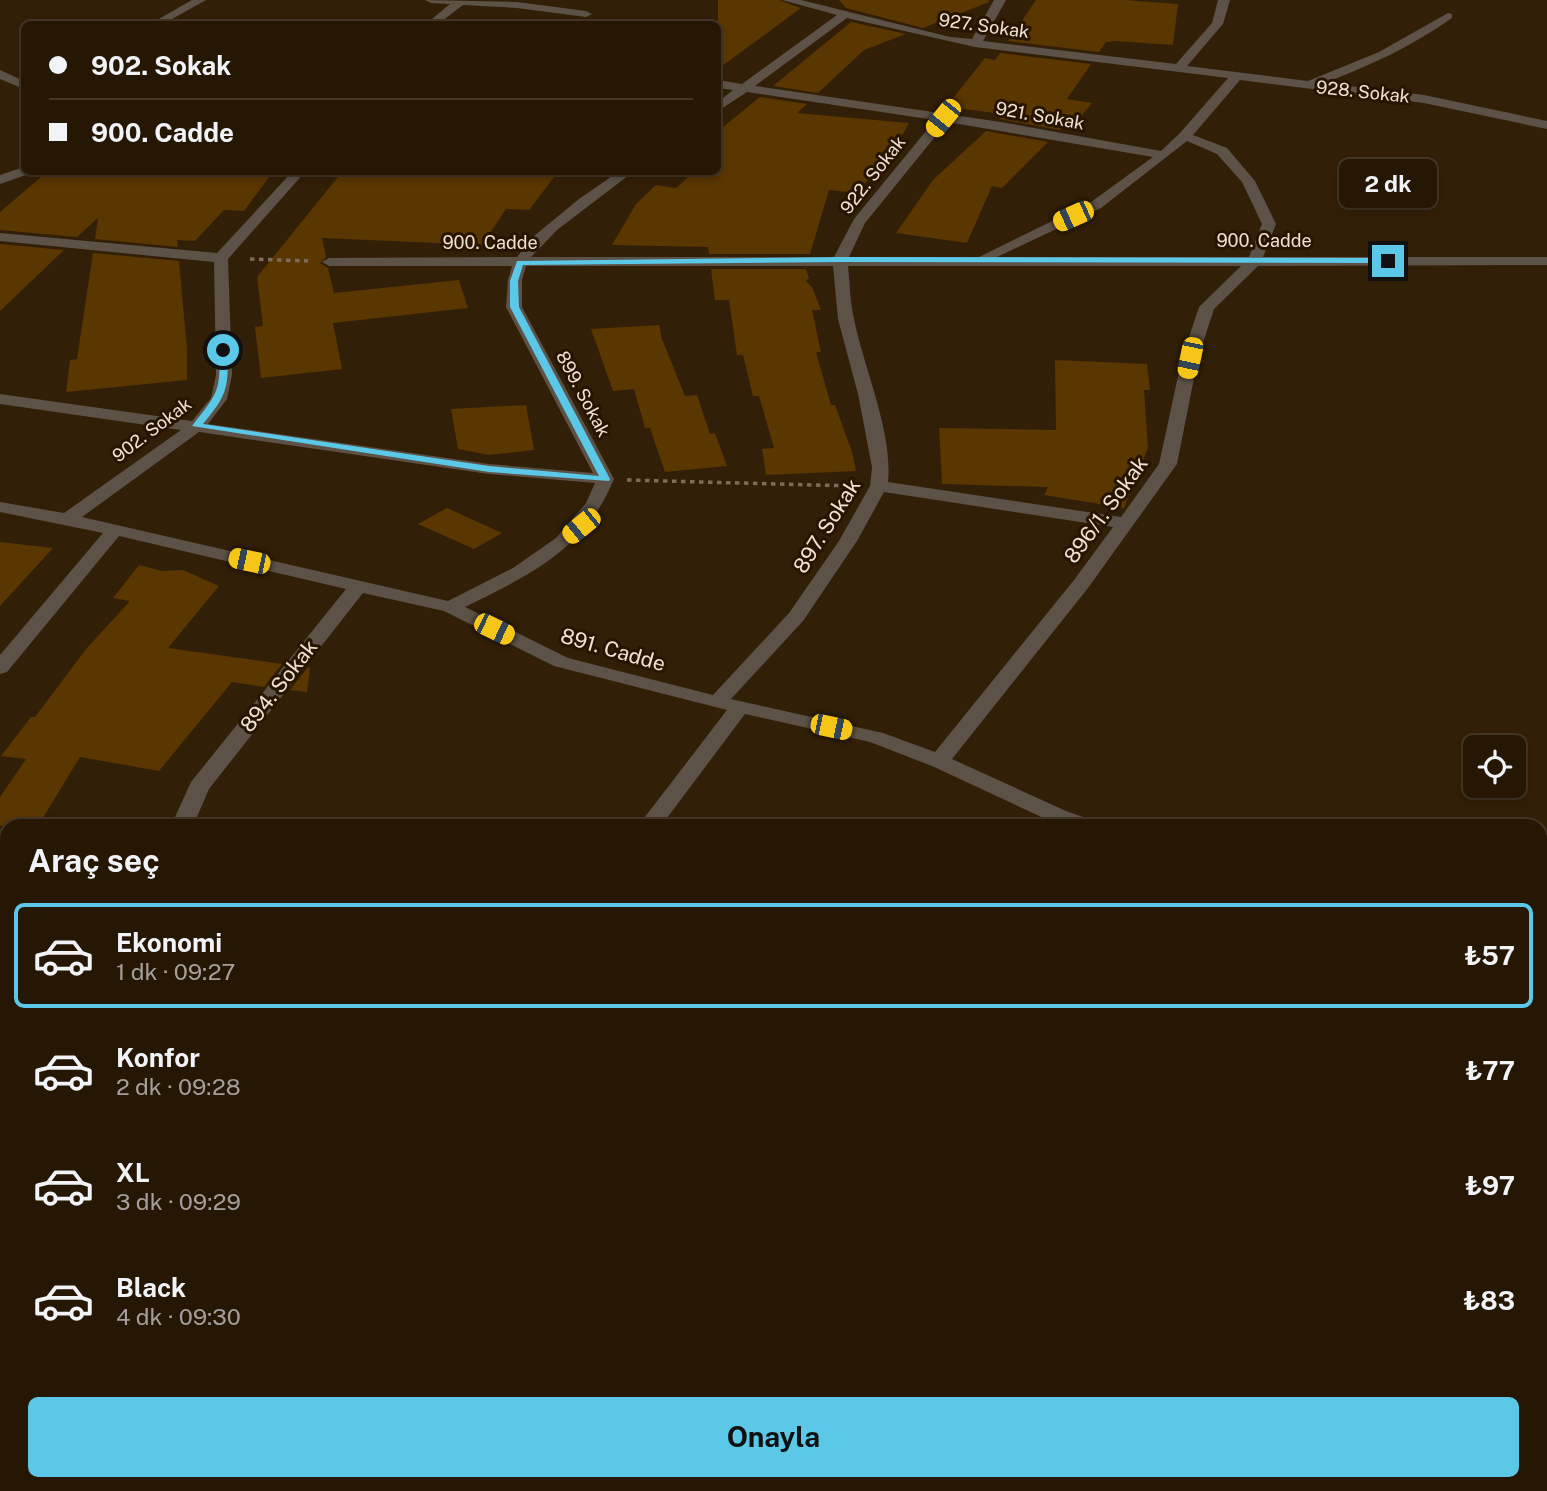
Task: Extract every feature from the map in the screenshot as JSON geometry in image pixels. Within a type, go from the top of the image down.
[{"type":"street","points":[[162,21],[200,0]]},
{"type":"street","points":[[431,0],[586,14]]},
{"type":"street","name":"927. Sokak","points":[[788,0],[843,16],[975,44],[1178,69]]},
{"type":"street","points":[[975,44],[1000,0]]},
{"type":"street","points":[[1178,69],[1217,24],[1224,0]]},
{"type":"street","points":[[435,21],[462,1]]},
{"type":"street","points":[[721,105],[843,16]]},
{"type":"street","points":[[1308,85],[1373,61],[1410,42],[1448,16]]},
{"type":"street","name":"928. Sokak","points":[[1178,69],[1424,99],[1544,122]]},
{"type":"street","points":[[0,74],[21,83]]},
{"type":"street","name":"900. Cadde","points":[[981,259],[1096,205],[1164,155],[1185,136],[1236,77]]},
{"type":"street","points":[[0,90],[21,85]]},
{"type":"street","name":"921. Sokak","points":[[721,85],[1164,155]]},
{"type":"street","name":"922. Sokak","points":[[841,260],[859,222],[943,118]]},
{"type":"street","name":"896/1. Sokak","points":[[939,761],[1082,584],[1168,464],[1190,358],[1207,307],[1255,260],[1269,224],[1248,181],[1222,151],[1185,136]]},
{"type":"street","points":[[0,180],[21,172]]},
{"type":"street","points":[[0,237],[221,258],[296,175]]},
{"type":"street","points":[[520,263],[539,240],[592,195],[622,175]]},
{"type":"street","name":"902. Sokak","points":[[67,519],[197,426],[219,399],[224,375],[221,258]]},
{"type":"street","name":"900. Cadde","points":[[329,262],[981,259],[1547,261]]},
{"type":"street","name":"897. Sokak","points":[[717,702],[796,617],[848,541],[879,486],[881,467],[866,394],[846,319],[841,260]]},
{"type":"street","name":"899. Sokak","points":[[520,263],[514,281],[514,307],[605,479]]},
{"type":"street","points":[[0,399],[489,469],[605,479],[600,497],[581,526],[534,564],[450,607]]},
{"type":"street","points":[[879,486],[1125,523]]},
{"type":"street","name":"891. Cadde","points":[[0,507],[67,519],[450,607],[561,662],[717,702],[876,737],[939,761],[1066,819]]},
{"type":"street","points":[[0,668],[114,531]]},
{"type":"street","name":"894. Sokak","points":[[185,819],[199,787],[358,586]]},
{"type":"street","points":[[654,819],[740,707]]},
{"type":"path","points":[[221,258],[329,262]]},
{"type":"path","points":[[605,479],[879,486]]},
{"type":"building","points":[[718,0],[779,0],[801,8],[721,67],[721,21],[718,21]]},
{"type":"building","points":[[839,0],[989,2],[923,28],[846,8]]},
{"type":"building","points":[[1036,0],[1124,0],[1178,4],[1173,45],[1115,41],[1106,42],[1099,52],[1008,41]]},
{"type":"building","points":[[851,22],[906,34],[864,50],[818,93],[773,86]]},
{"type":"building","points":[[1000,53],[1091,64],[1067,99],[1092,103],[1073,126],[1065,125],[1060,130],[999,119],[1004,114],[946,107],[985,58],[995,60]]},
{"type":"building","points":[[760,97],[807,104],[797,113],[909,123],[881,173],[875,172],[856,193],[829,190],[810,254],[709,254],[708,247],[612,245],[636,204],[656,185],[676,188],[691,175],[721,175],[721,129]]},
{"type":"building","points":[[986,131],[1048,142],[1002,188],[992,186],[967,243],[896,233],[933,180]]},
{"type":"building","points":[[43,175],[271,175],[244,211],[224,210],[195,241],[177,240],[178,247],[95,239],[98,218],[77,237],[0,230],[0,212]]},
{"type":"building","points":[[340,175],[556,175],[529,210],[506,209],[482,245],[322,238],[326,257],[320,263],[328,268],[334,293],[459,280],[468,308],[333,323],[342,369],[261,378],[255,327],[263,326],[257,277]]},
{"type":"building","points":[[0,244],[64,250],[0,311]]},
{"type":"building","points":[[93,253],[179,261],[187,380],[66,392],[70,360],[77,359]]},
{"type":"building","points":[[711,269],[806,269],[809,278],[806,281],[812,287],[821,310],[812,310],[821,352],[816,352],[831,405],[835,405],[856,471],[766,475],[762,449],[774,448],[759,396],[753,396],[743,355],[737,355],[729,300],[715,300]]},
{"type":"building","points":[[659,325],[685,396],[697,395],[710,434],[715,433],[727,466],[665,472],[650,428],[645,428],[634,389],[613,391],[591,329]]},
{"type":"building","points":[[1055,360],[1147,364],[1150,390],[1144,390],[1148,448],[1124,508],[1044,495],[1048,487],[942,484],[939,428],[1056,430]]},
{"type":"building","points":[[526,405],[534,450],[489,455],[458,449],[451,409]]},
{"type":"building","points":[[447,508],[502,533],[474,549],[418,524]]},
{"type":"building","points":[[0,542],[53,548],[0,606]]},
{"type":"building","points":[[139,565],[162,571],[183,570],[219,586],[168,648],[282,664],[264,687],[232,682],[159,771],[80,757],[42,819],[0,819],[0,797],[26,759],[1,756],[31,717],[35,717],[86,649],[130,601],[113,598]]},
{"type":"building","points":[[308,667],[307,692],[290,690]]},
{"type":"route","points":[[223,350],[224,375],[219,399],[197,426],[533,475],[605,479],[514,307],[514,281],[520,263],[981,259],[1388,261]]}]
